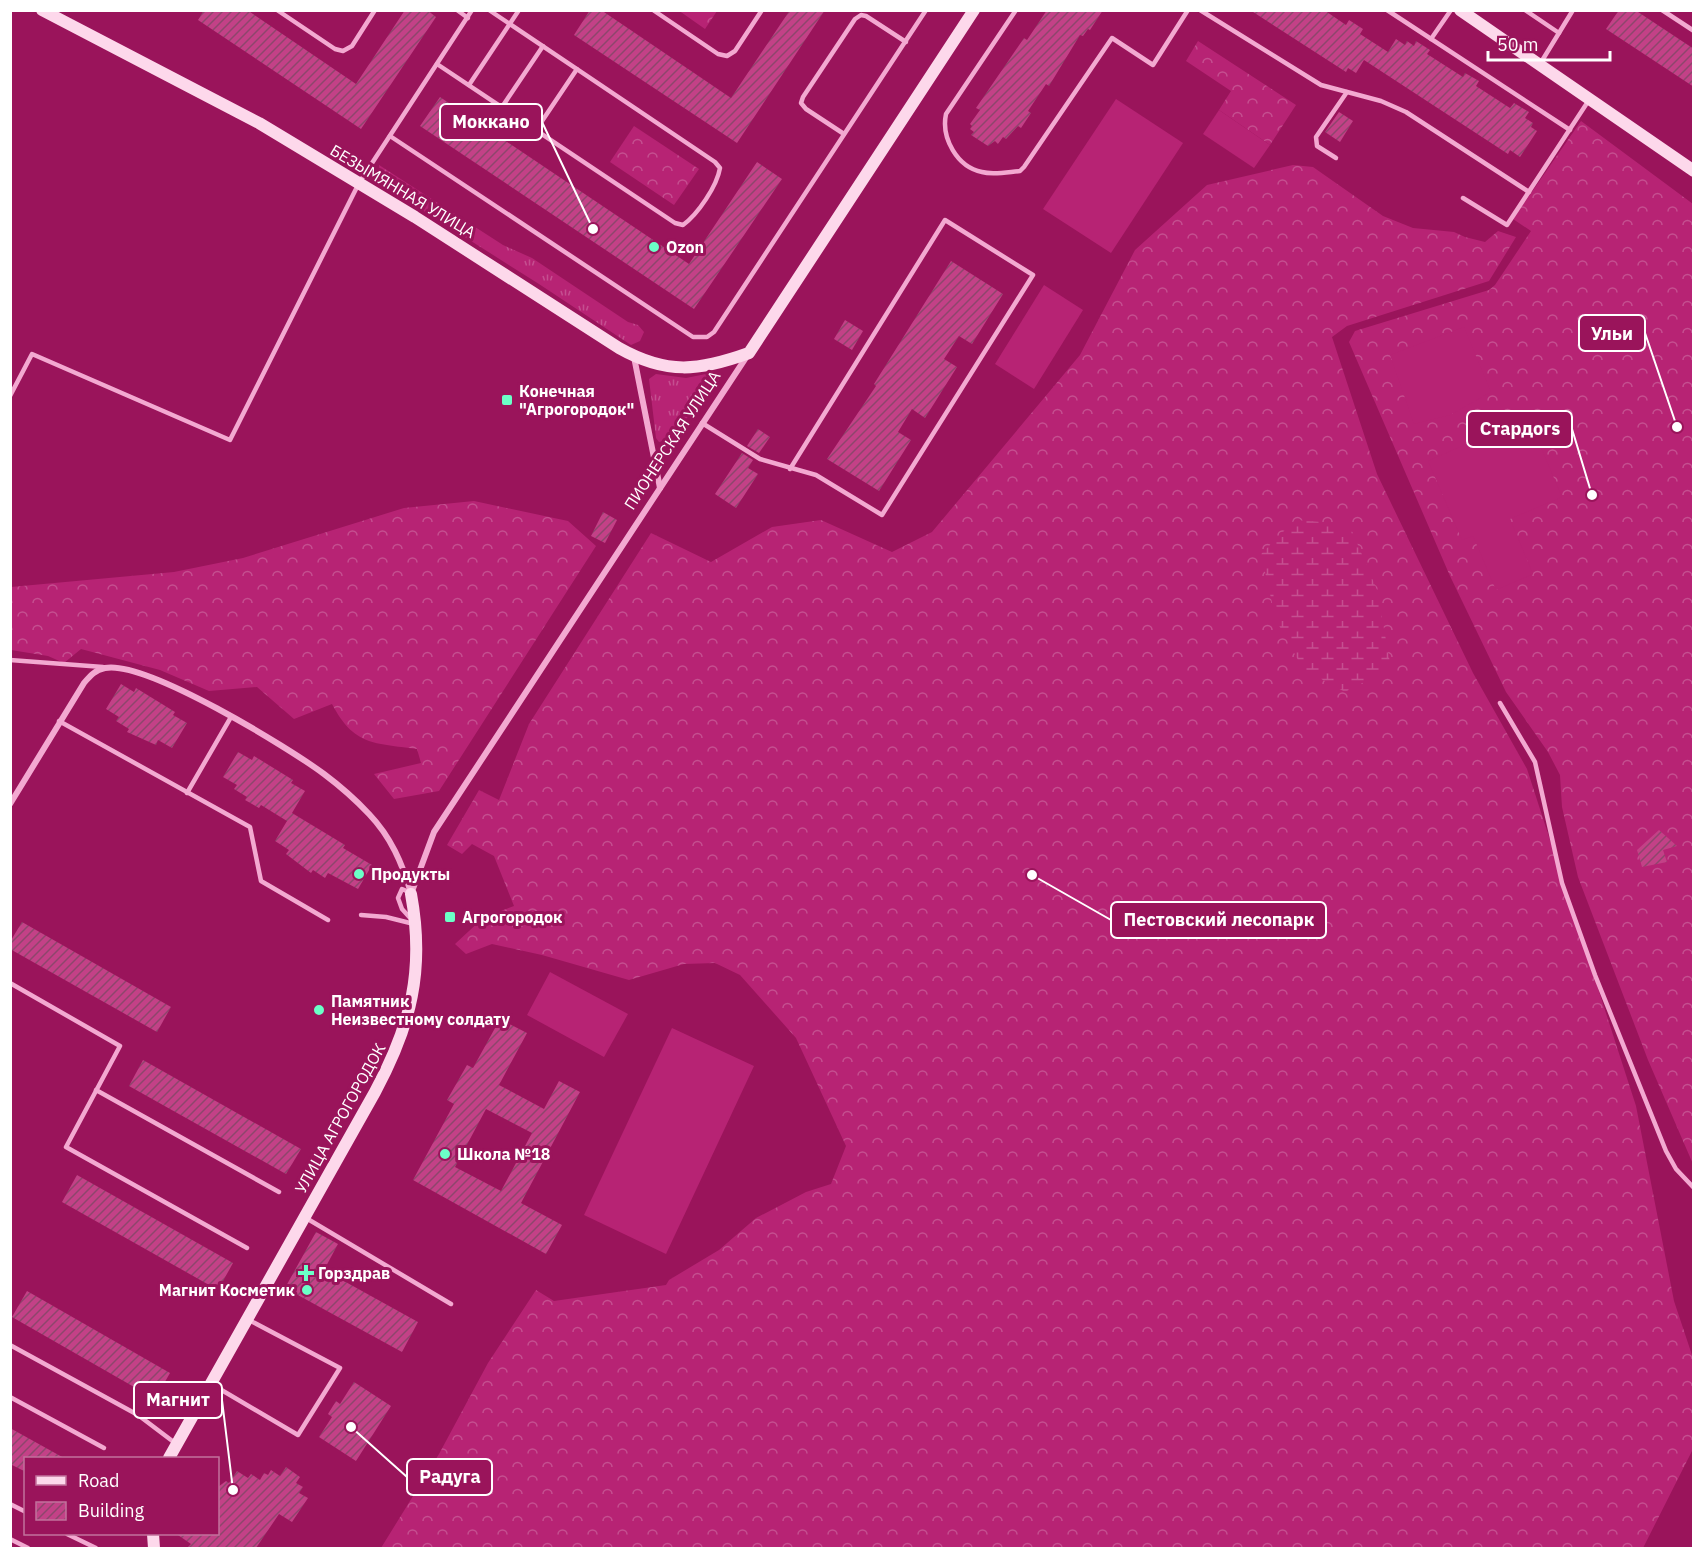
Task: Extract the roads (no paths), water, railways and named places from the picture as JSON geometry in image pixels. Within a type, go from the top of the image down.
[{"type":"street","name":"БЕЗЫМЯННАЯ УЛИЦА","points":[[42,10],[259,123],[359,183],[634,357],[665,367],[688,368],[708,366],[749,353]]},
{"type":"street","name":"ПИОНЕРСКАЯ УЛИЦА","points":[[411,894],[434,831],[974,10]]},
{"type":"street","points":[[1460,10],[1694,171]]},
{"type":"street","points":[[634,357],[660,488]]},
{"type":"street","points":[[10,804],[59,721],[93,672],[107,668]]},
{"type":"street","name":"УЛИЦА АГРОГОРОДОК","points":[[107,668],[124,669],[165,683],[231,717],[325,774],[370,815],[391,841],[403,866],[416,924],[414,984],[404,1031],[375,1092],[169,1457]]},
{"type":"lane","points":[[277,10],[335,50],[343,51],[352,46],[375,10]]},
{"type":"lane","points":[[457,10],[468,18]]},
{"type":"lane","points":[[11,393],[32,354],[230,440],[359,183],[472,10]]},
{"type":"lane","points":[[437,64],[675,224],[683,225],[690,220],[718,178],[720,168],[715,162],[489,10]]},
{"type":"lane","points":[[469,85],[519,10]]},
{"type":"lane","points":[[652,10],[718,54],[726,56],[735,51],[762,10]]},
{"type":"lane","points":[[390,136],[693,337],[700,338],[714,332],[926,10]]},
{"type":"lane","points":[[1016,10],[946,114],[945,121],[952,151],[975,170],[984,173],[1020,171],[1024,168],[1112,38],[1153,65],[1188,10]]},
{"type":"lane","points":[[1200,10],[1312,80],[1400,109],[1529,192]]},
{"type":"lane","points":[[1387,10],[1570,130]]},
{"type":"lane","points":[[1431,39],[1451,10]]},
{"type":"lane","points":[[1525,10],[1559,33]]},
{"type":"lane","points":[[1539,65],[1573,10]]},
{"type":"lane","points":[[1665,11],[1694,31]]},
{"type":"lane","points":[[844,134],[806,109],[801,103],[855,19],[861,15],[866,16],[906,42]]},
{"type":"lane","points":[[502,107],[543,46]]},
{"type":"lane","points":[[536,130],[577,69]]},
{"type":"lane","points":[[1336,158],[1317,146],[1316,137],[1347,92]]},
{"type":"lane","points":[[1463,198],[1507,225],[1589,100]]},
{"type":"lane","points":[[702,423],[760,459],[790,469],[816,476],[882,515],[1033,275],[945,220],[790,469]]},
{"type":"lane","points":[[10,660],[107,668]]},
{"type":"lane","points":[[1500,703],[1535,762],[1562,883],[1604,996],[1666,1150],[1677,1169],[1694,1188]]},
{"type":"lane","points":[[188,793],[231,717]]},
{"type":"lane","points":[[59,721],[250,827],[261,881],[328,920]]},
{"type":"lane","points":[[361,915],[386,917],[416,924]]},
{"type":"lane","points":[[10,983],[120,1046],[66,1147],[247,1248]]},
{"type":"lane","points":[[96,1090],[279,1192]]},
{"type":"lane","points":[[304,1217],[451,1304]]},
{"type":"lane","points":[[210,1383],[298,1435],[340,1368],[246,1319]]},
{"type":"lane","points":[[10,1345],[138,1415],[176,1443]]},
{"type":"lane","points":[[10,1397],[104,1448]]},
{"type":"lane","points":[[10,1504],[24,1511]]},
{"type":"lane","points":[[71,1535],[96,1548]]},
{"type":"lane","points":[[10,1539],[28,1548]]},
{"type":"place","name":"Моккано","points":[[593,229]]},
{"type":"place","name":"Ozon","points":[[654,247]]},
{"type":"place","name":"Конечная \"Агрогородок\"","points":[[507,400]]},
{"type":"place","name":"Ульи","points":[[1677,427]]},
{"type":"place","name":"Стардогs","points":[[1592,495]]},
{"type":"place","name":"Продукты","points":[[359,874]]},
{"type":"place","name":"Пестовский лесопарк","points":[[1032,875]]},
{"type":"place","name":"Агрогородок","points":[[450,917]]},
{"type":"place","name":"Памятник Неизвестному солдату","points":[[319,1010]]},
{"type":"place","name":"Школа №18","points":[[445,1154]]},
{"type":"place","name":"Горздрав","points":[[306,1273]]},
{"type":"place","name":"Магнит Косметик","points":[[307,1290]]},
{"type":"place","name":"Радуга","points":[[351,1427]]},
{"type":"place","name":"Магнит","points":[[233,1490]]}]
